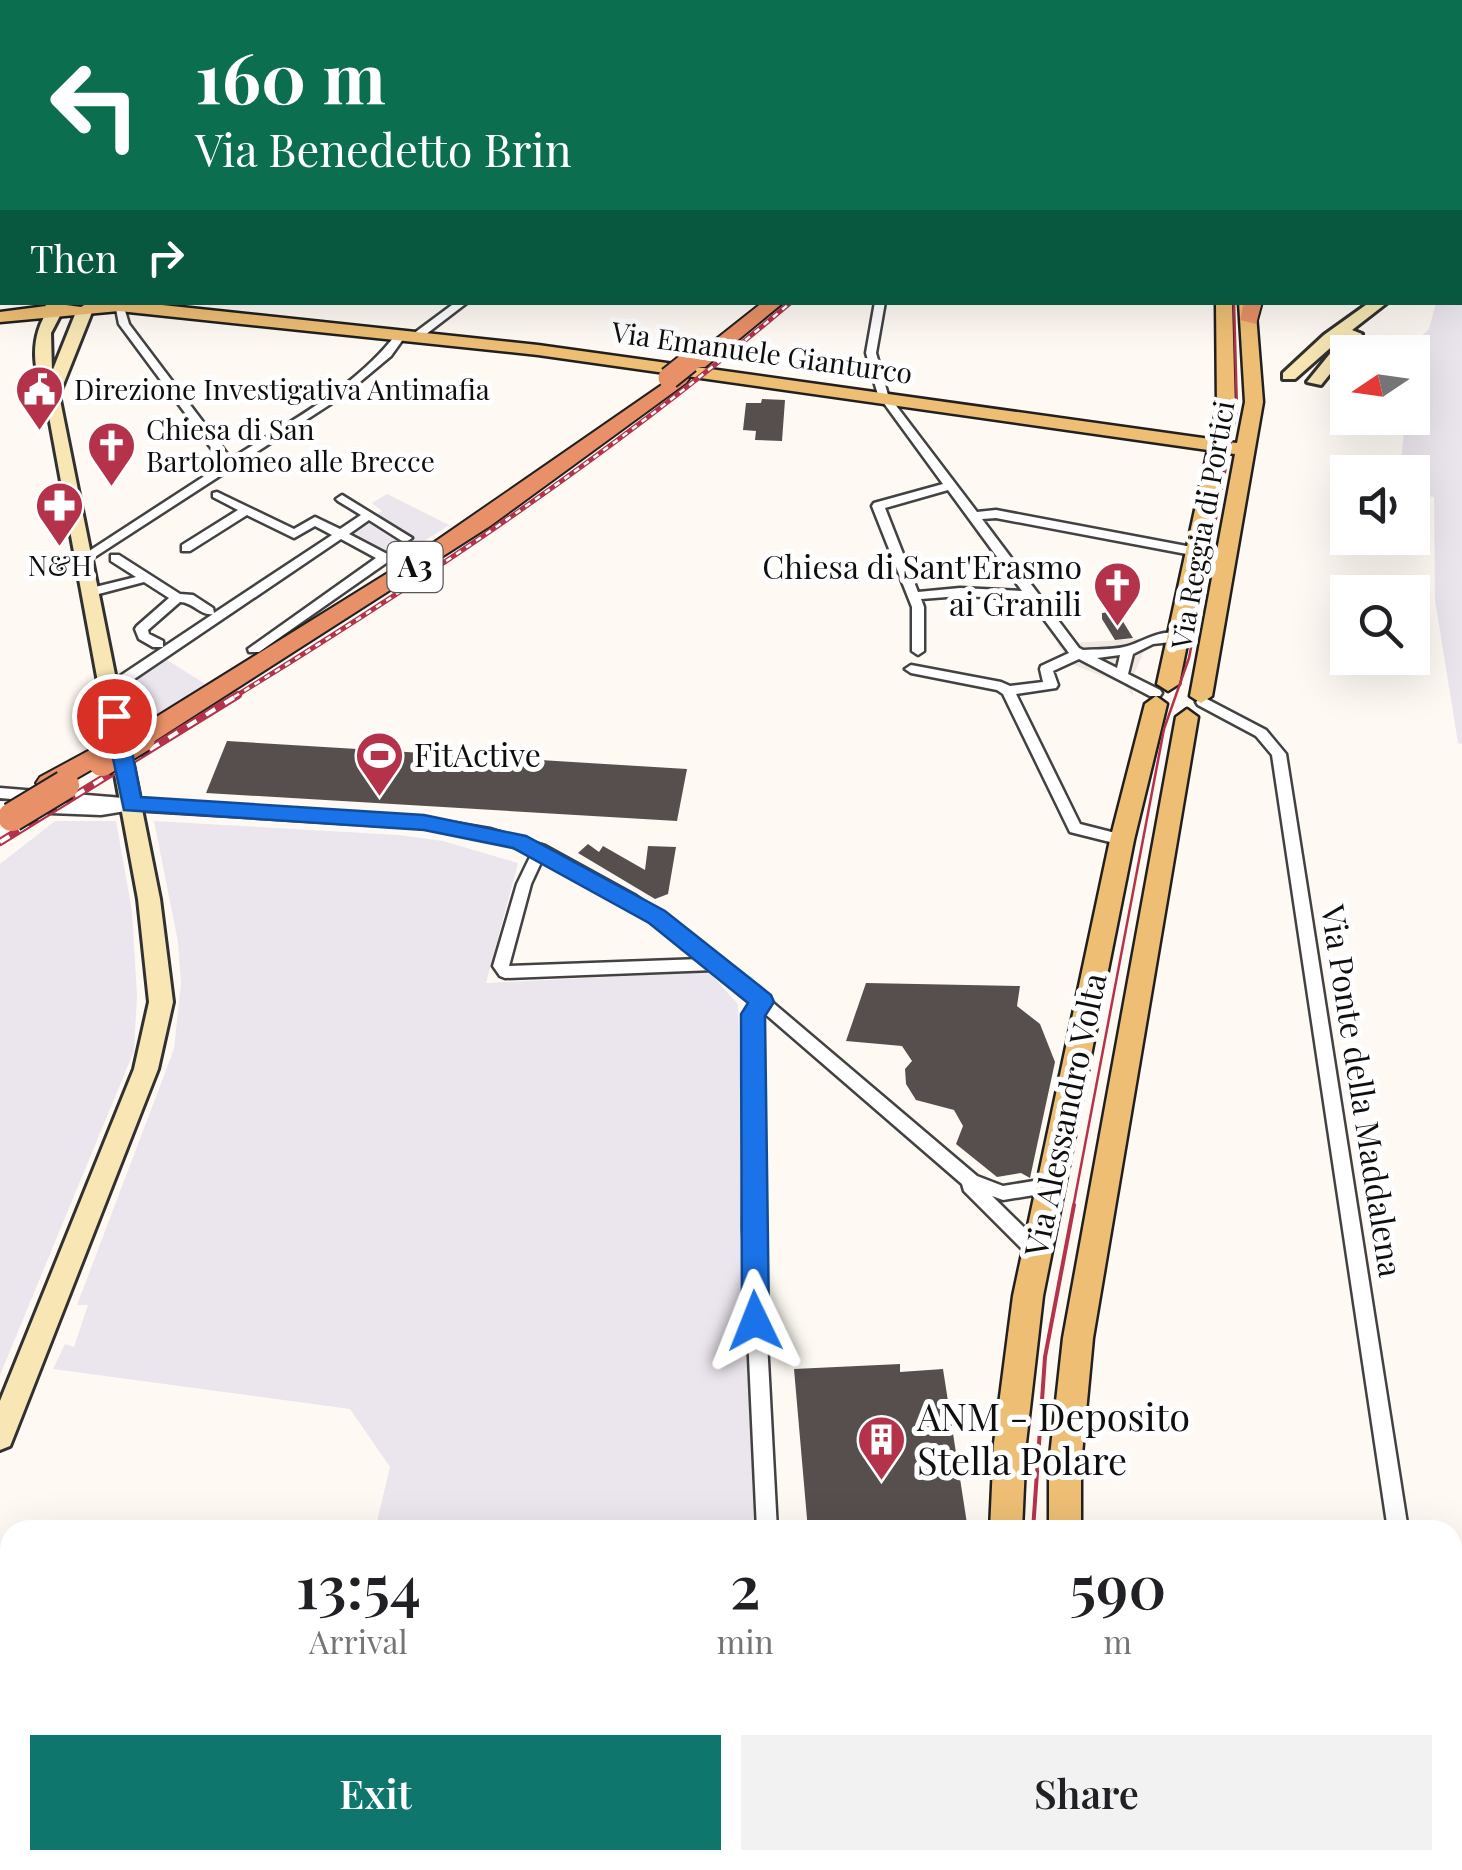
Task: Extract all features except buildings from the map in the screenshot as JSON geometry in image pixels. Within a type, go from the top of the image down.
[{"type":"highway","name":"A3","points":[[684,370],[760,305]]},
{"type":"highway","name":"A3","points":[[2,810],[57,784],[432,557],[771,305]]},
{"type":"main road","name":"Via Emanuele Gianturco","points":[[50,305],[102,306],[409,335],[1246,450]]},
{"type":"main road","points":[[0,1436],[116,1148],[156,1033],[162,988],[132,804],[40,344],[50,305],[2,317]]},
{"type":"main road","name":"Via Reggia di Portici","points":[[1160,694],[1180,636],[1227,393],[1224,305]]},
{"type":"main road","points":[[1307,381],[1347,333],[1379,305]]},
{"type":"main road","points":[[1307,381],[1347,333],[1392,305]]},
{"type":"main road","points":[[2,317],[31,320],[46,355],[60,356],[102,306]]},
{"type":"main road","name":"Via Reggia di Portici","points":[[1197,705],[1254,402],[1250,308]]},
{"type":"main road","points":[[1307,381],[1347,333]]},
{"type":"main road","points":[[50,394],[73,343]]},
{"type":"main road","points":[[1189,687],[1197,705],[1168,714],[1160,694],[1189,687]]},
{"type":"main road","name":"Via Alessandro Volta","points":[[1007,1520],[1020,1345],[1122,840],[1160,694]]},
{"type":"main road","name":"Via Alessandro Volta","points":[[1065,1520],[1065,1465],[1078,1338],[1197,705]]},
{"type":"street","points":[[84,560],[229,464],[253,453],[339,394],[409,335],[459,305]]},
{"type":"street","points":[[879,305],[870,353],[888,399],[1078,655],[1160,694]]},
{"type":"street","points":[[102,306],[124,324],[229,464]]},
{"type":"street","points":[[918,650],[920,615],[878,506],[952,485]]},
{"type":"street","points":[[217,495],[294,534],[314,521],[385,558],[254,648]]},
{"type":"street","points":[[342,499],[406,538]]},
{"type":"street","points":[[186,548],[246,510]]},
{"type":"street","points":[[976,516],[996,514],[1197,552]]},
{"type":"street","points":[[110,689],[369,515]]},
{"type":"street","points":[[115,558],[177,598],[189,598],[209,611]]},
{"type":"street","points":[[91,592],[146,578]]},
{"type":"street","points":[[914,596],[953,592],[1033,596]]},
{"type":"street","points":[[158,644],[143,636],[141,629],[177,598]]},
{"type":"street","points":[[1008,691],[1051,684],[1046,669],[1078,655],[1126,652],[1150,640],[1180,636]]},
{"type":"street","points":[[1122,674],[1126,652]]},
{"type":"street","points":[[911,669],[1004,686],[1076,829],[1122,840]]},
{"type":"street","name":"Via Ponte della Maddalena","points":[[1197,705],[1261,733],[1278,754],[1396,1520]]},
{"type":"street","points":[[2,810],[78,810],[132,804],[424,822],[490,834],[540,850],[630,900],[718,964],[957,1172],[1038,1253]]},
{"type":"street","points":[[540,850],[501,966],[505,972],[718,964]]},
{"type":"street","points":[[762,1002],[753,1014],[752,1228],[767,1520]]},
{"type":"street","points":[[957,1172],[1003,1193],[1052,1185]]},
{"type":"shaded area","points":[[1435,305],[1462,305],[1462,744],[1458,743],[1435,600],[1430,455],[1402,455],[1404,435],[1430,435],[1430,335],[1422,335],[1429,329]]},
{"type":"shaded area","points":[[387,494],[449,525],[389,564],[343,538],[382,511],[372,503]]},
{"type":"shaded area","points":[[1150,638],[1132,679],[1133,697],[1125,685],[1071,664],[1057,644]]},
{"type":"shaded area","points":[[164,658],[205,684],[135,729],[126,684]]},
{"type":"shaded area","points":[[55,821],[116,821],[132,911],[137,996],[134,1051],[0,1375],[0,864]]},
{"type":"shaded area","points":[[154,821],[399,835],[443,841],[518,863],[486,983],[709,972],[738,1004],[754,1520],[377,1520],[390,1467],[350,1409],[53,1369],[65,1344],[74,1347],[88,1305],[77,1305],[174,1049],[181,983],[178,942]]},
{"type":"tram line","points":[[1073,1208],[1164,729],[1189,658],[1237,410],[1234,305]]},
{"type":"tram line","points":[[1034,1520],[1045,1357],[1074,1205]]},
{"type":"railway","points":[[234,697],[379,606],[520,510],[658,410],[787,305]]},
{"type":"railway","points":[[0,842],[238,695]]},
{"type":"place","name":"Direzione Investigativa Antimafia","points":[[39,432]]},
{"type":"place","name":"Chiesa di San Bartolomeo alle Brecce","points":[[111,488]]},
{"type":"place","name":"N&H","points":[[60,548]]},
{"type":"place","name":"Chiesa di Sant'Erasmo ai Granili","points":[[1117,628]]},
{"type":"place","name":"FitActive","points":[[379,798]]},
{"type":"place","name":"ANM - Deposito Stella Polare","points":[[882,1482]]},
{"type":"route","points":[[114,716],[132,804],[424,822],[518,842],[540,850],[657,917],[762,1002],[753,1014],[755,1321]]}]
